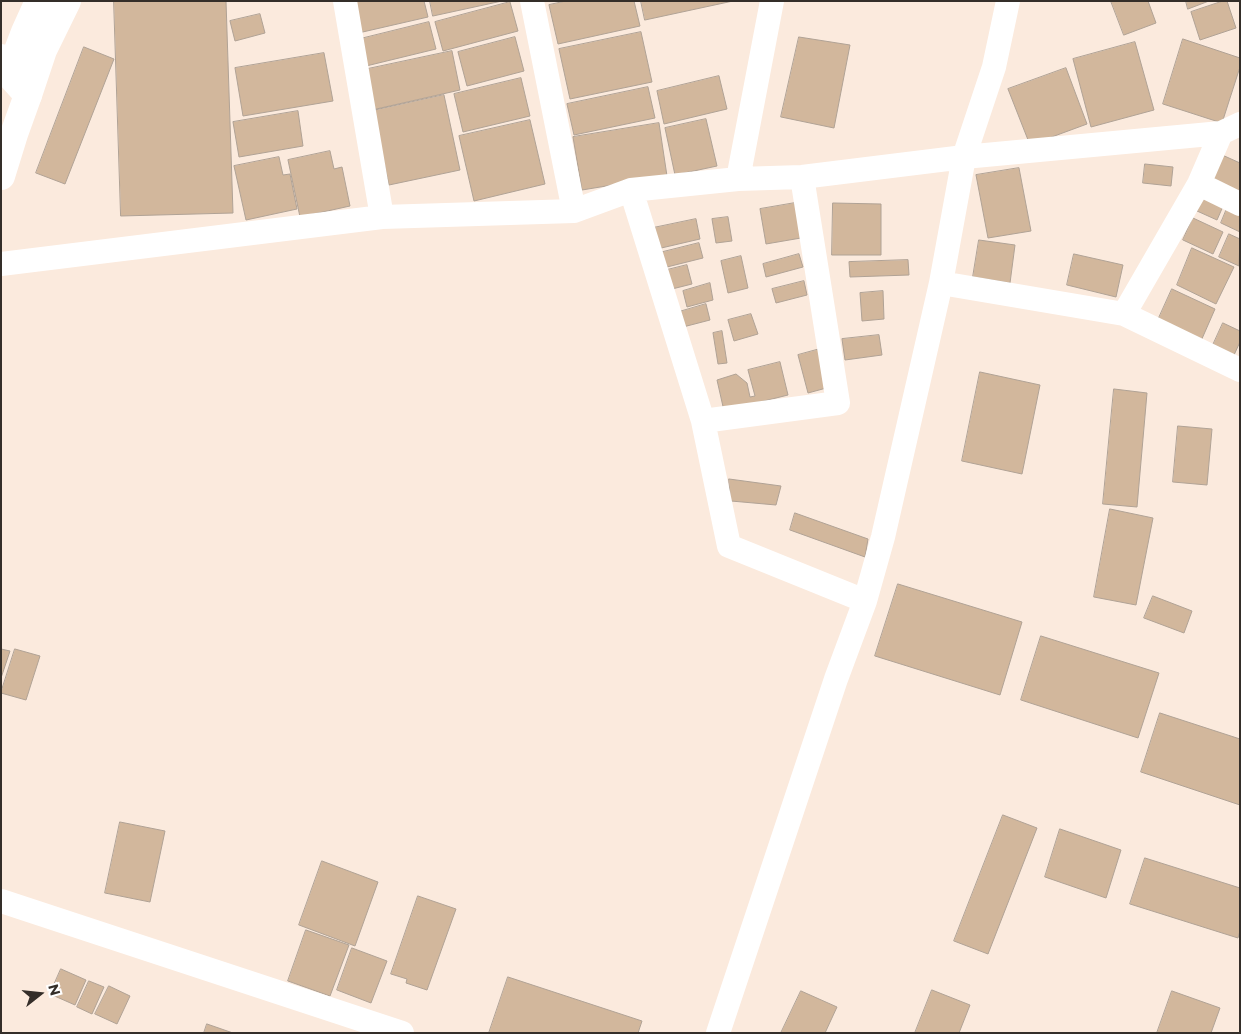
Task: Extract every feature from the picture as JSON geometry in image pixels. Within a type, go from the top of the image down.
[{"type":"main road","points":[[28,95],[4,74],[39,1]]},
{"type":"main road","points":[[1,176],[8,127],[28,95],[42,50],[67,1]]},
{"type":"street","points":[[345,1],[382,217]]},
{"type":"street","points":[[532,1],[574,211]]},
{"type":"street","points":[[738,179],[772,1]]},
{"type":"street","points":[[718,1033],[836,679],[865,601],[892,500],[941,282],[964,157],[994,67],[1008,1]]},
{"type":"street","points":[[1,264],[382,217],[574,211],[631,190],[738,179],[802,176],[1230,128]]},
{"type":"street","points":[[1124,314],[1230,128]]},
{"type":"street","points":[[702,421],[838,403],[802,176]]},
{"type":"street","points":[[1199,184],[1240,204]]},
{"type":"street","points":[[631,190],[702,421],[729,546],[865,601]]},
{"type":"street","points":[[941,282],[1124,314],[1240,370]]},
{"type":"street","points":[[1,901],[402,1033]]},
{"type":"building","points":[[114,1],[226,1],[233,213],[121,216]]},
{"type":"building","points":[[347,1],[424,1],[428,17],[354,34]]},
{"type":"building","points":[[430,1],[502,1],[433,16]]},
{"type":"building","points":[[566,1],[634,1],[640,26],[558,44],[549,5]]},
{"type":"building","points":[[641,1],[733,1],[645,20]]},
{"type":"building","points":[[1111,1],[1148,1],[1156,23],[1124,35]]},
{"type":"building","points":[[1186,1],[1209,1],[1188,9]]},
{"type":"building","points":[[1227,1],[1236,28],[1200,40],[1191,12]]},
{"type":"building","points":[[510,2],[518,31],[443,51],[435,22]]},
{"type":"building","points":[[260,14],[265,33],[235,41],[230,21]]},
{"type":"building","points":[[429,22],[436,49],[362,67],[356,40]]},
{"type":"building","points":[[641,32],[652,82],[570,99],[559,49]]},
{"type":"building","points":[[515,37],[524,71],[467,86],[458,52]]},
{"type":"building","points":[[799,37],[850,45],[834,128],[781,117]]},
{"type":"building","points":[[1183,39],[1240,58],[1240,67],[1222,123],[1163,104]]},
{"type":"building","points":[[1135,42],[1154,110],[1091,127],[1073,59]]},
{"type":"building","points":[[84,47],[114,59],[65,184],[36,173]]},
{"type":"building","points":[[452,51],[460,90],[372,110],[363,70]]},
{"type":"building","points":[[324,53],[333,101],[243,116],[235,68]]},
{"type":"building","points":[[1066,68],[1087,124],[1030,145],[1008,89]]},
{"type":"building","points":[[719,76],[727,109],[664,124],[657,91]]},
{"type":"building","points":[[521,78],[530,116],[463,132],[454,94]]},
{"type":"building","points":[[648,87],[655,118],[574,135],[567,104]]},
{"type":"building","points":[[444,95],[460,170],[389,185],[372,111]]},
{"type":"building","points":[[298,111],[303,146],[239,157],[233,122]]},
{"type":"building","points":[[706,119],[717,166],[675,175],[665,128]]},
{"type":"building","points":[[530,120],[545,184],[474,201],[459,136]]},
{"type":"building","points":[[659,123],[667,176],[582,190],[573,137]]},
{"type":"building","points":[[330,151],[334,169],[342,167],[350,206],[300,217],[288,160]]},
{"type":"building","points":[[1220,154],[1240,163],[1240,189],[1237,195],[1207,182]]},
{"type":"building","points":[[279,157],[283,175],[290,174],[297,209],[246,220],[234,166]]},
{"type":"building","points":[[1145,164],[1173,167],[1171,186],[1143,183]]},
{"type":"building","points":[[1019,168],[1031,231],[988,238],[976,175]]},
{"type":"building","points":[[1205,195],[1224,204],[1217,220],[1197,211]]},
{"type":"building","points":[[795,203],[801,238],[766,244],[760,209]]},
{"type":"building","points":[[833,203],[881,204],[881,255],[832,255]]},
{"type":"building","points":[[1228,206],[1240,212],[1240,232],[1221,223]]},
{"type":"building","points":[[728,217],[732,241],[716,243],[712,219]]},
{"type":"building","points":[[1193,218],[1223,232],[1213,254],[1183,240]]},
{"type":"building","points":[[696,219],[700,239],[657,249],[653,228]]},
{"type":"building","points":[[1229,234],[1240,239],[1239,266],[1219,257]]},
{"type":"building","points":[[979,240],[1015,245],[1010,283],[973,277]]},
{"type":"building","points":[[699,243],[703,258],[663,268],[659,253]]},
{"type":"building","points":[[1192,248],[1234,267],[1216,304],[1177,285]]},
{"type":"building","points":[[799,254],[803,267],[766,277],[763,264]]},
{"type":"building","points":[[1074,254],[1123,265],[1116,297],[1067,285]]},
{"type":"building","points":[[741,256],[748,288],[728,293],[721,261]]},
{"type":"building","points":[[908,260],[909,275],[850,277],[849,262]]},
{"type":"building","points":[[687,265],[692,284],[668,290],[663,271]]},
{"type":"building","points":[[804,281],[807,295],[776,303],[772,289]]},
{"type":"building","points":[[710,283],[713,300],[687,307],[683,291]]},
{"type":"building","points":[[1172,289],[1215,309],[1201,341],[1158,320]]},
{"type":"building","points":[[883,291],[884,319],[862,321],[860,293]]},
{"type":"building","points":[[706,304],[710,320],[683,327],[679,312]]},
{"type":"building","points":[[751,314],[758,334],[734,341],[728,320]]},
{"type":"building","points":[[1223,323],[1240,331],[1240,342],[1234,355],[1213,345]]},
{"type":"building","points":[[722,331],[727,363],[718,364],[713,333]]},
{"type":"building","points":[[879,335],[882,355],[845,360],[842,339]]},
{"type":"building","points":[[820,349],[830,387],[808,393],[798,355]]},
{"type":"building","points":[[780,362],[788,395],[724,411],[717,380],[736,374],[747,383],[750,397],[755,396],[748,370]]},
{"type":"building","points":[[980,372],[1040,385],[1022,474],[962,461]]},
{"type":"building","points":[[1114,389],[1147,393],[1137,507],[1103,504]]},
{"type":"building","points":[[1178,426],[1212,429],[1207,485],[1173,482]]},
{"type":"building","points":[[729,479],[781,486],[776,505],[731,501]]},
{"type":"building","points":[[1110,509],[1153,518],[1136,605],[1094,597]]},
{"type":"building","points":[[795,513],[868,539],[865,557],[790,530]]},
{"type":"building","points":[[898,584],[1022,622],[1000,695],[875,656]]},
{"type":"building","points":[[1153,596],[1192,611],[1184,633],[1144,618]]},
{"type":"building","points":[[1041,636],[1159,673],[1138,738],[1021,700]]},
{"type":"building","points":[[1,649],[10,651],[1,678]]},
{"type":"building","points":[[15,649],[40,656],[26,700],[1,693]]},
{"type":"building","points":[[1160,713],[1240,739],[1240,805],[1141,772]]},
{"type":"building","points":[[1003,815],[1037,828],[988,954],[954,941]]},
{"type":"building","points":[[120,822],[165,831],[150,902],[105,893]]},
{"type":"building","points":[[1060,829],[1121,850],[1106,898],[1045,877]]},
{"type":"building","points":[[1145,858],[1240,888],[1240,931],[1238,938],[1130,904]]},
{"type":"building","points":[[322,861],[378,882],[355,946],[299,925]]},
{"type":"building","points":[[418,896],[456,909],[427,990],[406,983],[407,979],[391,974]]},
{"type":"building","points":[[306,930],[349,945],[330,996],[288,981]]},
{"type":"building","points":[[352,948],[387,961],[371,1003],[337,990]]},
{"type":"building","points":[[61,969],[86,980],[75,1005],[50,994]]},
{"type":"building","points":[[508,977],[642,1021],[638,1033],[489,1033]]},
{"type":"building","points":[[89,981],[104,987],[92,1014],[77,1007]]},
{"type":"building","points":[[109,986],[130,996],[117,1024],[95,1014]]},
{"type":"building","points":[[932,990],[970,1005],[959,1033],[915,1033]]},
{"type":"building","points":[[801,991],[837,1007],[825,1033],[781,1033]]},
{"type":"building","points":[[1172,991],[1220,1008],[1211,1033],[1157,1033]]},
{"type":"building","points":[[207,1024],[233,1033],[204,1033]]}]
